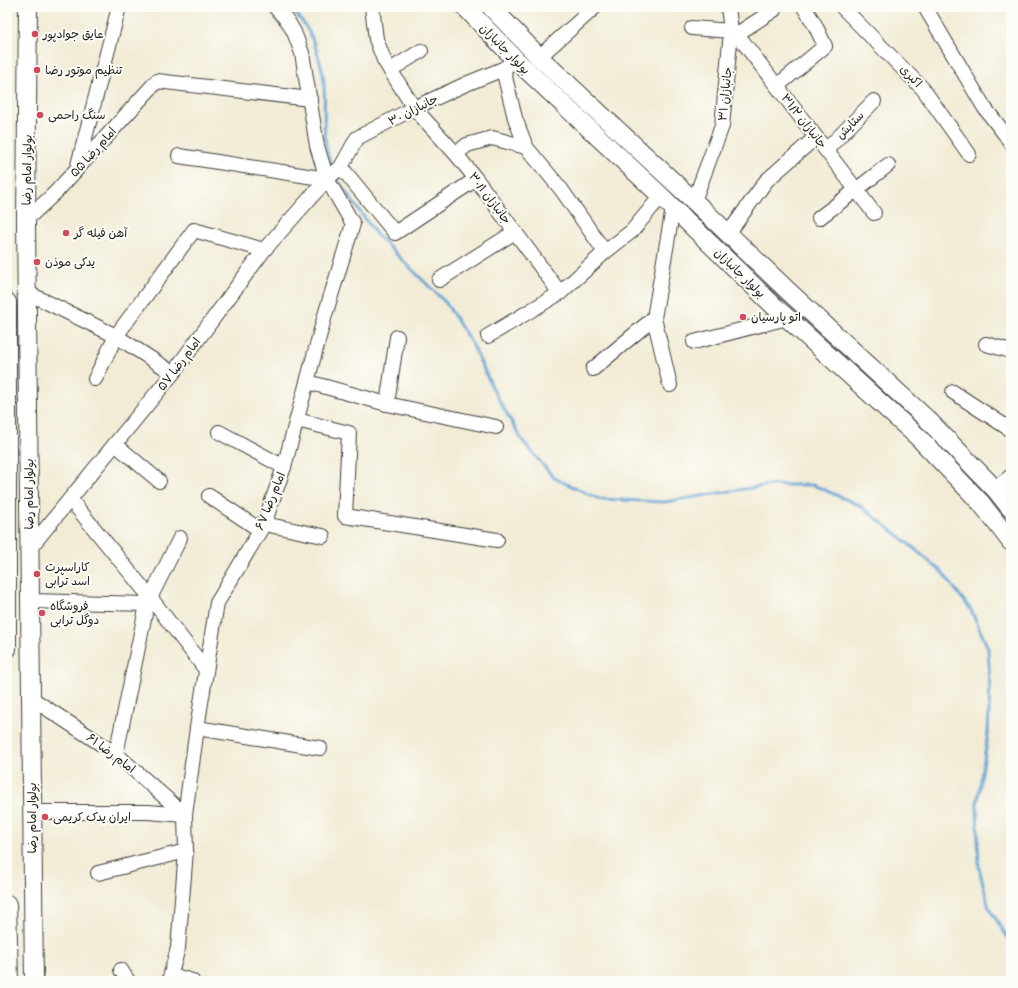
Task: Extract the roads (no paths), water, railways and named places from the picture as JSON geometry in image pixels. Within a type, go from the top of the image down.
[{"type":"main road","name":"بولوار امام رضا","points":[[28,7],[26,220],[28,293],[34,981]]},
{"type":"main road","name":"بولوار جانبازان","points":[[465,7],[509,65],[667,202],[774,306],[918,438],[981,503],[1011,542]]},
{"type":"main road","name":"بولوار جانبازان","points":[[491,7],[538,58],[694,201],[787,290],[929,421],[995,489],[1011,509]]},
{"type":"main road","points":[[774,306],[787,290]]},
{"type":"main road","name":"بولوار امام رضا","points":[[7,302],[7,649]]},
{"type":"main road","points":[[7,904],[8,981]]},
{"type":"street","points":[[77,169],[120,7]]},
{"type":"street","name":"امام رضا ۶۷","points":[[170,978],[178,948],[186,851],[185,815],[217,603],[262,527],[284,467],[325,315],[353,224],[328,179],[318,146],[302,53],[294,32],[275,7]]},
{"type":"street","name":"جانبازان ۳۰/۱","points":[[372,7],[376,39],[384,60],[414,108],[456,154],[476,179],[560,293]]},
{"type":"street","points":[[538,58],[595,7]]},
{"type":"street","name":"جانبازان ۳۱","points":[[694,201],[722,126],[734,33],[728,7]]},
{"type":"street","points":[[777,86],[825,46],[815,24],[804,7]]},
{"type":"street","name":"اکبری","points":[[842,7],[923,89],[969,154]]},
{"type":"street","points":[[925,7],[984,107],[1009,135]]},
{"type":"street","points":[[692,28],[734,33],[774,10]]},
{"type":"street","name":"جانبازان ۳۱/۲","points":[[734,33],[777,86],[874,213]]},
{"type":"street","points":[[390,70],[421,51]]},
{"type":"street","points":[[509,65],[515,118],[526,147],[561,189],[605,252]]},
{"type":"street","name":"جانبازان ۳۰","points":[[328,179],[341,167],[357,138],[414,108],[509,65]]},
{"type":"street","name":"امام رضا ۵۵","points":[[26,220],[56,192],[157,81],[310,99]]},
{"type":"street","name":"ستایش","points":[[826,150],[874,101]]},
{"type":"street","points":[[728,234],[766,181],[816,137]]},
{"type":"street","points":[[456,154],[467,145],[492,138],[526,147]]},
{"type":"street","points":[[179,156],[328,179]]},
{"type":"street","points":[[818,218],[888,165]]},
{"type":"street","points":[[341,167],[395,233],[476,179]]},
{"type":"street","name":"امام رضا ۵۷","points":[[30,548],[173,373],[264,250],[328,179]]},
{"type":"street","points":[[488,336],[560,293],[605,252],[667,202]]},
{"type":"street","points":[[667,202],[654,318],[670,385]]},
{"type":"street","points":[[95,379],[116,336],[194,230],[264,250]]},
{"type":"street","points":[[439,280],[515,232]]},
{"type":"street","points":[[28,293],[116,336],[173,373]]},
{"type":"street","points":[[593,369],[654,318]]},
{"type":"street","points":[[694,342],[787,318]]},
{"type":"street","points":[[387,404],[397,337]]},
{"type":"street","points":[[986,344],[1011,351]]},
{"type":"street","points":[[308,382],[387,404],[496,427]]},
{"type":"street","points":[[953,392],[1011,430]]},
{"type":"street","points":[[297,420],[349,432],[346,516],[497,540]]},
{"type":"street","points":[[219,432],[284,467]]},
{"type":"street","points":[[115,444],[159,481]]},
{"type":"street","points":[[995,489],[1011,476]]},
{"type":"street","points":[[209,496],[262,527],[323,536]]},
{"type":"street","points":[[70,499],[148,600],[206,670]]},
{"type":"street","points":[[116,754],[148,600],[180,538]]},
{"type":"street","points":[[30,601],[148,600]]},
{"type":"street","name":"امام رضا ۶۱","points":[[31,698],[116,754],[185,815]]},
{"type":"street","points":[[197,728],[320,748]]},
{"type":"street","points":[[32,812],[148,812],[185,815]]},
{"type":"street","points":[[98,873],[186,851]]},
{"type":"street","points":[[170,978],[192,981]]},
{"type":"waterway","points":[[291,7],[309,32],[321,65],[324,79],[324,127],[326,148],[333,169]]},
{"type":"waterway","points":[[336,176],[376,234],[446,303],[472,344],[495,393],[522,440],[554,478],[599,499],[664,502],[769,485],[813,485],[859,505],[903,539],[943,573],[971,610],[988,648],[990,684],[988,734],[977,804],[979,868],[989,908],[1011,943]]},
{"type":"place","name":"عایق جوادپور","points":[[35,34]]},
{"type":"place","name":"تنظیم موتور رضا","points":[[37,70]]},
{"type":"place","name":"سنگ راحمی","points":[[40,115]]},
{"type":"place","name":"آهن فیله گر","points":[[66,233]]},
{"type":"place","name":"یدکی موذن","points":[[37,262]]},
{"type":"place","name":"اتو پارسیان","points":[[743,317]]},
{"type":"place","name":"کاراسپرت اسد ترابی","points":[[37,574]]},
{"type":"place","name":"فروشگاه دوگل ترابی","points":[[42,613]]},
{"type":"place","name":"ایران یدک کریمی","points":[[45,817]]}]
